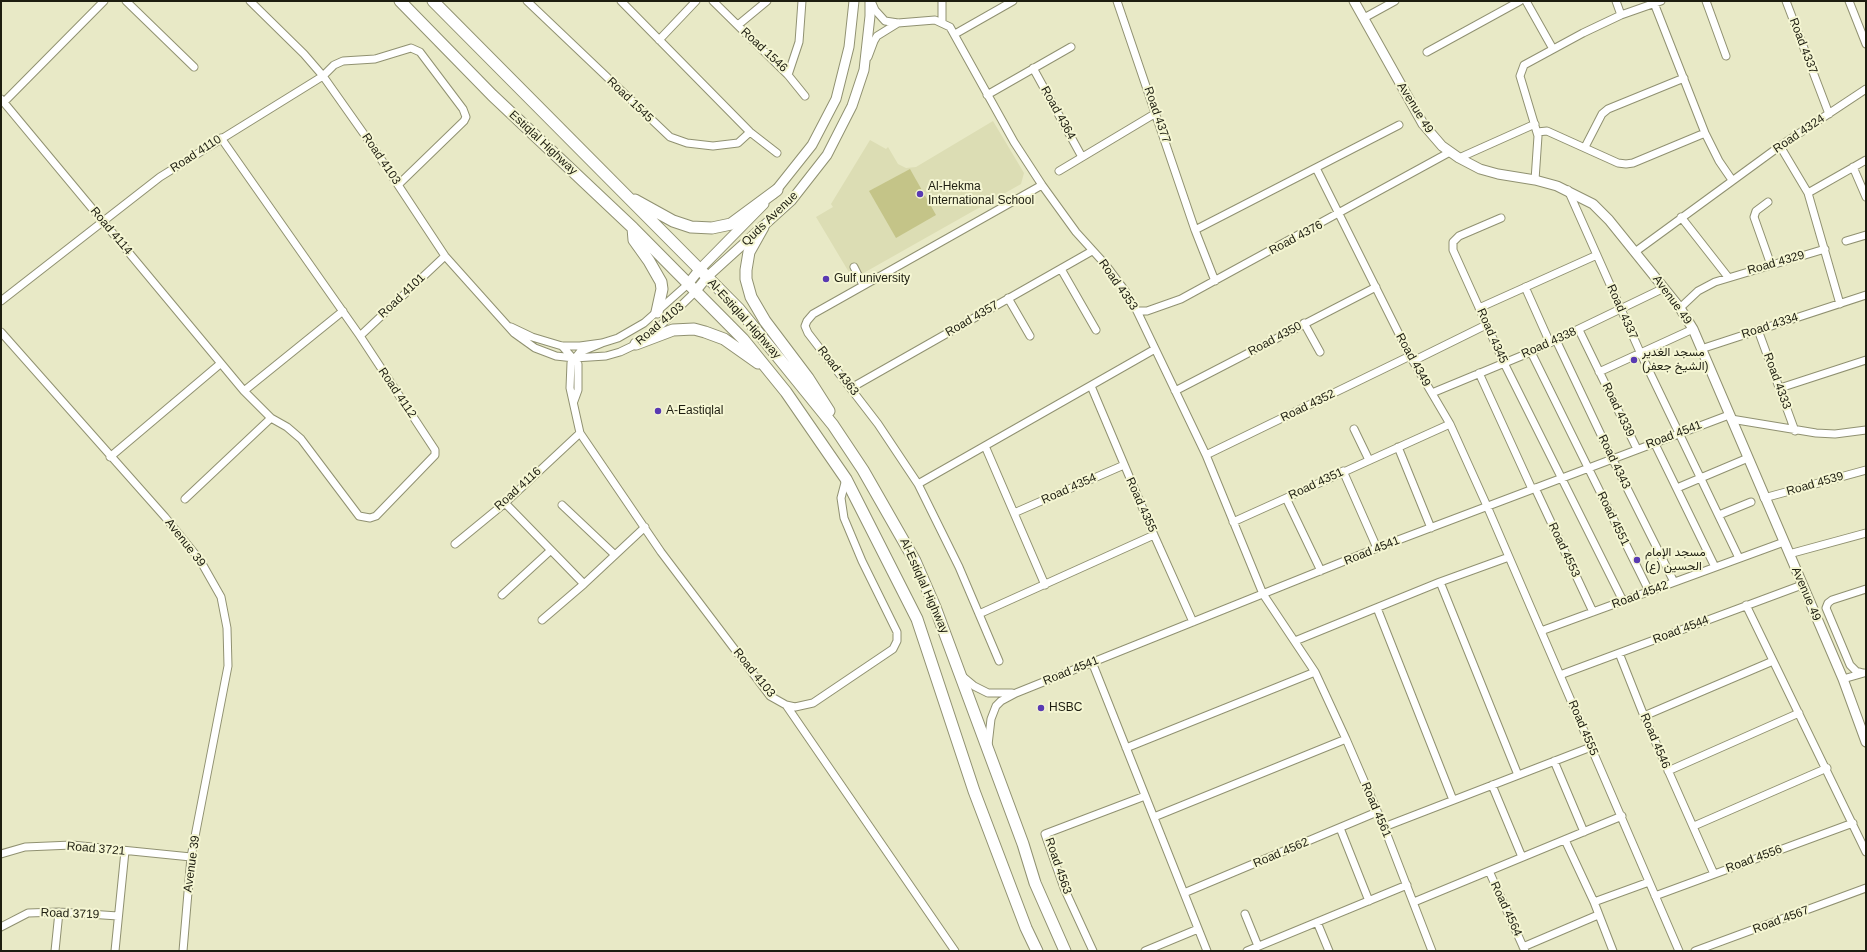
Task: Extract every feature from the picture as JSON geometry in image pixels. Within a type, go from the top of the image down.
[{"type":"main road","name":"Estiqlal Highway","points":[[400,1],[492,95],[633,228],[692,288]]},
{"type":"main road","name":"Estiqlal Highway","points":[[433,1],[703,273]]},
{"type":"main road","points":[[626,196],[642,202],[658,214],[673,221],[691,227],[712,228],[731,224],[777,190]]},
{"type":"main road","points":[[763,227],[750,252],[746,270],[746,279],[751,297],[765,321],[824,401],[833,425]]},
{"type":"main road","points":[[633,228],[634,240],[661,282],[662,289],[657,312]]},
{"type":"main road","name":"Al-Estiqlal Highway","points":[[703,273],[755,327],[833,425],[863,470],[915,561],[936,606],[1035,883],[1065,951]]},
{"type":"main road","name":"Al-Estiqlal Highway","points":[[692,288],[743,339],[770,371],[846,479],[917,619],[974,791],[1037,951]]},
{"type":"main road","points":[[636,344],[673,330],[700,330],[724,339],[770,371]]},
{"type":"street","points":[[2,100],[104,1]]},
{"type":"street","points":[[126,1],[194,67]]},
{"type":"street","name":"Road 4103","points":[[250,1],[304,54],[323,76],[398,184],[445,256],[504,323],[514,333],[535,348],[556,356],[574,358],[606,356],[620,352],[636,344],[658,328],[692,288]]},
{"type":"street","points":[[621,1],[750,132],[778,153]]},
{"type":"street","points":[[659,40],[696,1]]},
{"type":"street","name":"Road 1546","points":[[713,1],[788,75],[799,42],[802,1]]},
{"type":"street","name":"Road 1546","points":[[738,26],[767,1]]},
{"type":"street","name":"Quds Avenue","points":[[692,288],[703,273],[777,190],[812,145],[836,99],[850,47],[854,1]]},
{"type":"street","points":[[871,1],[879,16],[885,21],[898,23],[928,20],[942,22],[942,1]]},
{"type":"street","name":"Quds Avenue","points":[[703,273],[763,227],[791,201],[827,155],[852,106],[864,70],[871,1]]},
{"type":"street","points":[[955,34],[1013,1]]},
{"type":"street","name":"Road 4377","points":[[1117,1],[1195,230],[1215,281]]},
{"type":"street","name":"Avenue 49","points":[[1354,1],[1423,124],[1436,140],[1459,158],[1489,172],[1535,180],[1568,190],[1592,204],[1609,220],[1680,308],[1701,349],[1843,679],[1866,742]]},
{"type":"street","points":[[1364,18],[1395,1]]},
{"type":"street","points":[[1427,52],[1520,1]]},
{"type":"street","points":[[1526,1],[1553,49]]},
{"type":"street","points":[[1616,1],[1621,15]]},
{"type":"street","points":[[1706,1],[1726,56]]},
{"type":"street","name":"Road 4337","points":[[1786,1],[1829,114]]},
{"type":"street","points":[[1849,1],[1866,44]]},
{"type":"street","name":"Road 1545","points":[[529,2],[670,137],[687,143],[713,146],[738,143],[750,132]]},
{"type":"street","points":[[1535,180],[1537,132],[1520,76],[1524,65],[1621,15],[1657,2],[1705,133],[1719,162],[1732,180]]},
{"type":"street","name":"Road 4353","points":[[942,22],[950,27],[955,34],[1014,142],[1042,185],[1076,232],[1116,278],[1137,311],[1206,455],[1263,594]]},
{"type":"street","points":[[864,70],[877,36],[898,23]]},
{"type":"street","points":[[987,95],[1071,47]]},
{"type":"street","name":"Road 4110","points":[[1,301],[160,177],[220,138],[323,76],[338,63],[375,59],[411,48],[420,52],[463,109],[466,117],[461,124],[398,184]]},
{"type":"street","name":"Road 4364","points":[[1033,68],[1082,157]]},
{"type":"street","points":[[788,75],[805,96]]},
{"type":"street","points":[[1585,147],[1602,114],[1608,110],[1684,78]]},
{"type":"street","name":"Road 4324","points":[[1635,252],[1680,217],[1780,146],[1866,89]]},
{"type":"street","name":"Road 4114","points":[[2,100],[104,221],[220,364],[271,418]]},
{"type":"street","points":[[1058,171],[1156,113]]},
{"type":"street","points":[[1459,158],[1535,124]]},
{"type":"street","points":[[1195,230],[1400,126]]},
{"type":"street","points":[[1537,132],[1547,131],[1618,163],[1629,164],[1705,133]]},
{"type":"street","name":"Road 4112","points":[[220,138],[343,311],[436,451],[435,455],[376,516],[370,518],[359,516],[305,443],[292,431],[271,418]]},
{"type":"street","points":[[1780,146],[1808,193],[1840,304]]},
{"type":"street","name":"Road 4376","points":[[1137,311],[1147,311],[1181,299],[1450,152]]},
{"type":"street","points":[[1808,193],[1866,160]]},
{"type":"street","points":[[1852,167],[1866,197]]},
{"type":"street","name":"Road 4349","points":[[1316,168],[1412,358],[1450,424],[1487,506]]},
{"type":"street","name":"Road 4363","points":[[999,661],[959,567],[918,484],[878,424],[852,388],[808,333],[805,326],[807,320],[813,314],[1042,185]]},
{"type":"street","name":"Road 4337","points":[[1568,190],[1640,352],[1702,477],[1739,558]]},
{"type":"street","points":[[1768,202],[1756,211],[1754,217],[1771,265]]},
{"type":"street","points":[[1680,217],[1728,277]]},
{"type":"street","name":"Road 4345","points":[[1501,218],[1459,236],[1453,242],[1453,250],[1504,363],[1562,477]]},
{"type":"street","points":[[1846,240],[1866,235]]},
{"type":"street","name":"Road 4329","points":[[1680,308],[1706,286],[1728,277],[1825,249]]},
{"type":"street","name":"Road 4357","points":[[852,388],[1092,251]]},
{"type":"street","points":[[1479,308],[1597,255]]},
{"type":"street","name":"Road 4101","points":[[360,336],[445,256]]},
{"type":"street","points":[[854,267],[863,285]]},
{"type":"street","points":[[1061,268],[1096,330]]},
{"type":"street","name":"Road 4350","points":[[1175,391],[1376,287]]},
{"type":"street","name":"Road 4343","points":[[1525,287],[1674,582]]},
{"type":"street","name":"Road 4103","points":[[504,323],[532,337],[562,346],[580,346],[602,343],[631,332],[692,288]]},
{"type":"street","name":"Road 4338","points":[[1432,393],[1531,352],[1664,288]]},
{"type":"street","name":"Road 4334","points":[[1701,349],[1866,295]]},
{"type":"street","points":[[1008,298],[1030,336]]},
{"type":"street","points":[[244,391],[343,311]]},
{"type":"street","points":[[1304,323],[1320,352]]},
{"type":"street","name":"Road 4352","points":[[1206,455],[1412,358],[1486,325]]},
{"type":"street","name":"Road 4339","points":[[1599,372],[1692,329]]},
{"type":"street","name":"Road 4339","points":[[1579,330],[1636,449]]},
{"type":"street","name":"Road 4333","points":[[1758,330],[1795,431]]},
{"type":"street","name":"Avenue 39","points":[[1,332],[200,560],[221,597],[227,628],[228,666],[191,857],[183,951]]},
{"type":"street","points":[[574,358],[580,352],[602,343]]},
{"type":"street","name":"Road 4103","points":[[562,346],[578,364],[578,390],[574,401],[580,433],[661,552],[770,696],[786,705],[795,707],[813,703],[893,649],[897,641],[897,632],[862,561],[844,518],[840,498],[846,479]]},
{"type":"street","points":[[918,484],[1156,349]]},
{"type":"street","name":"Road 4343","points":[[1531,352],[1589,467]]},
{"type":"street","points":[[1780,388],[1866,360]]},
{"type":"street","points":[[110,456],[220,364]]},
{"type":"street","name":"Road 4553","points":[[1479,373],[1593,612]]},
{"type":"street","name":"Road 4355","points":[[1091,386],[1154,535],[1194,622]]},
{"type":"street","points":[[1730,417],[1795,431],[1835,434],[1866,430]]},
{"type":"street","name":"Road 4541","points":[[1016,693],[1377,548],[1654,442],[1730,417]]},
{"type":"street","points":[[185,499],[271,418]]},
{"type":"street","name":"Road 4351","points":[[1233,522],[1343,471],[1450,424]]},
{"type":"street","points":[[1354,430],[1369,460]]},
{"type":"street","name":"Road 4116","points":[[455,544],[505,503],[580,433]]},
{"type":"street","points":[[1654,442],[1715,567]]},
{"type":"street","points":[[985,446],[1045,585]]},
{"type":"street","points":[[1398,447],[1431,528]]},
{"type":"street","points":[[1676,488],[1748,458]]},
{"type":"street","name":"Road 4354","points":[[1014,513],[1124,465]]},
{"type":"street","name":"Road 4551","points":[[1589,467],[1648,592]]},
{"type":"street","name":"Road 4539","points":[[1764,498],[1866,470]]},
{"type":"street","points":[[1343,471],[1377,548]]},
{"type":"street","points":[[1562,477],[1623,601]]},
{"type":"street","points":[[1286,498],[1321,571]]},
{"type":"street","points":[[1719,515],[1751,502]]},
{"type":"street","points":[[505,503],[584,584]]},
{"type":"street","points":[[562,505],[615,554]]},
{"type":"street","name":"Road 4555","points":[[1487,506],[1679,951]]},
{"type":"street","points":[[542,620],[584,584],[645,527]]},
{"type":"street","points":[[1789,554],[1866,533]]},
{"type":"street","points":[[980,614],[1154,535]]},
{"type":"street","name":"Road 4542","points":[[1541,631],[1784,542]]},
{"type":"street","points":[[502,595],[551,550]]},
{"type":"street","points":[[1295,640],[1440,582],[1510,557]]},
{"type":"street","points":[[1440,582],[1518,775]]},
{"type":"street","name":"Road 4544","points":[[1560,675],[1802,585]]},
{"type":"street","points":[[1865,673],[1856,670],[1850,665],[1826,608],[1828,603],[1832,600],[1866,589]]},
{"type":"street","name":"Road 4561","points":[[1263,594],[1315,672],[1384,827],[1432,951]]},
{"type":"street","points":[[1746,605],[1827,768],[1866,852]]},
{"type":"street","points":[[1376,608],[1453,800]]},
{"type":"street","name":"Road 4546","points":[[1619,653],[1644,716],[1714,874]]},
{"type":"street","points":[[1644,716],[1773,661]]},
{"type":"street","points":[[1092,662],[1207,951]]},
{"type":"street","points":[[1126,748],[1315,672]]},
{"type":"street","points":[[1843,679],[1865,673]]},
{"type":"street","points":[[960,675],[974,686],[988,693],[1016,693]]},
{"type":"street","points":[[988,749],[991,719],[996,706],[1001,701],[1016,693]]},
{"type":"street","points":[[786,705],[955,951]]},
{"type":"street","points":[[1668,771],[1800,713]]},
{"type":"street","points":[[1154,817],[1346,739]]},
{"type":"street","points":[[1384,827],[1591,747]]},
{"type":"street","points":[[1554,761],[1584,832]]},
{"type":"street","points":[[1694,826],[1827,768]]},
{"type":"street","points":[[1492,785],[1522,857]]},
{"type":"street","name":"Road 4563","points":[[1093,951],[1064,888],[1045,834],[1145,796]]},
{"type":"street","name":"Road 4562","points":[[1184,893],[1377,812]]},
{"type":"street","name":"Road 4564","points":[[1414,902],[1622,816]]},
{"type":"street","name":"Road 4556","points":[[1655,896],[1853,823]]},
{"type":"street","points":[[1340,828],[1370,901]]},
{"type":"street","points":[[1565,840],[1594,902],[1613,951]]},
{"type":"street","name":"Road 3721","points":[[1,854],[25,847],[72,845],[191,857]]},
{"type":"street","points":[[115,951],[125,851]]},
{"type":"street","name":"Road 4564","points":[[1488,871],[1524,949],[1598,915]]},
{"type":"street","points":[[1594,902],[1649,882]]},
{"type":"street","points":[[1247,951],[1407,885]]},
{"type":"street","name":"Road 4567","points":[[1695,951],[1866,888]]},
{"type":"street","points":[[55,951],[59,912]]},
{"type":"street","name":"Road 3719","points":[[1,927],[28,913],[59,912],[118,916]]},
{"type":"street","points":[[1245,914],[1258,946]]},
{"type":"street","points":[[1317,922],[1329,951]]},
{"type":"street","points":[[1145,951],[1198,929]]},
{"type":"shaded area","name":"Al-Hekma International School","points":[[993,121],[1024,173],[1021,184],[853,279],[816,217],[833,207],[831,204],[870,140],[886,149],[888,147],[898,164],[906,168],[916,167]]},
{"type":"shaded area","points":[[910,169],[936,215],[896,238],[869,191]]},
{"type":"place","name":"Al-Hekma International School","points":[[920,194]]},
{"type":"place","name":"Gulf university","points":[[826,279]]},
{"type":"place","name":"مسجد الغدير (الشيخ جعفر)","points":[[1634,360]]},
{"type":"place","name":"A-Eastiqlal","points":[[658,411]]},
{"type":"place","name":"مسجد الإمام الحسين (ع)","points":[[1637,560]]},
{"type":"place","name":"HSBC","points":[[1041,708]]}]
